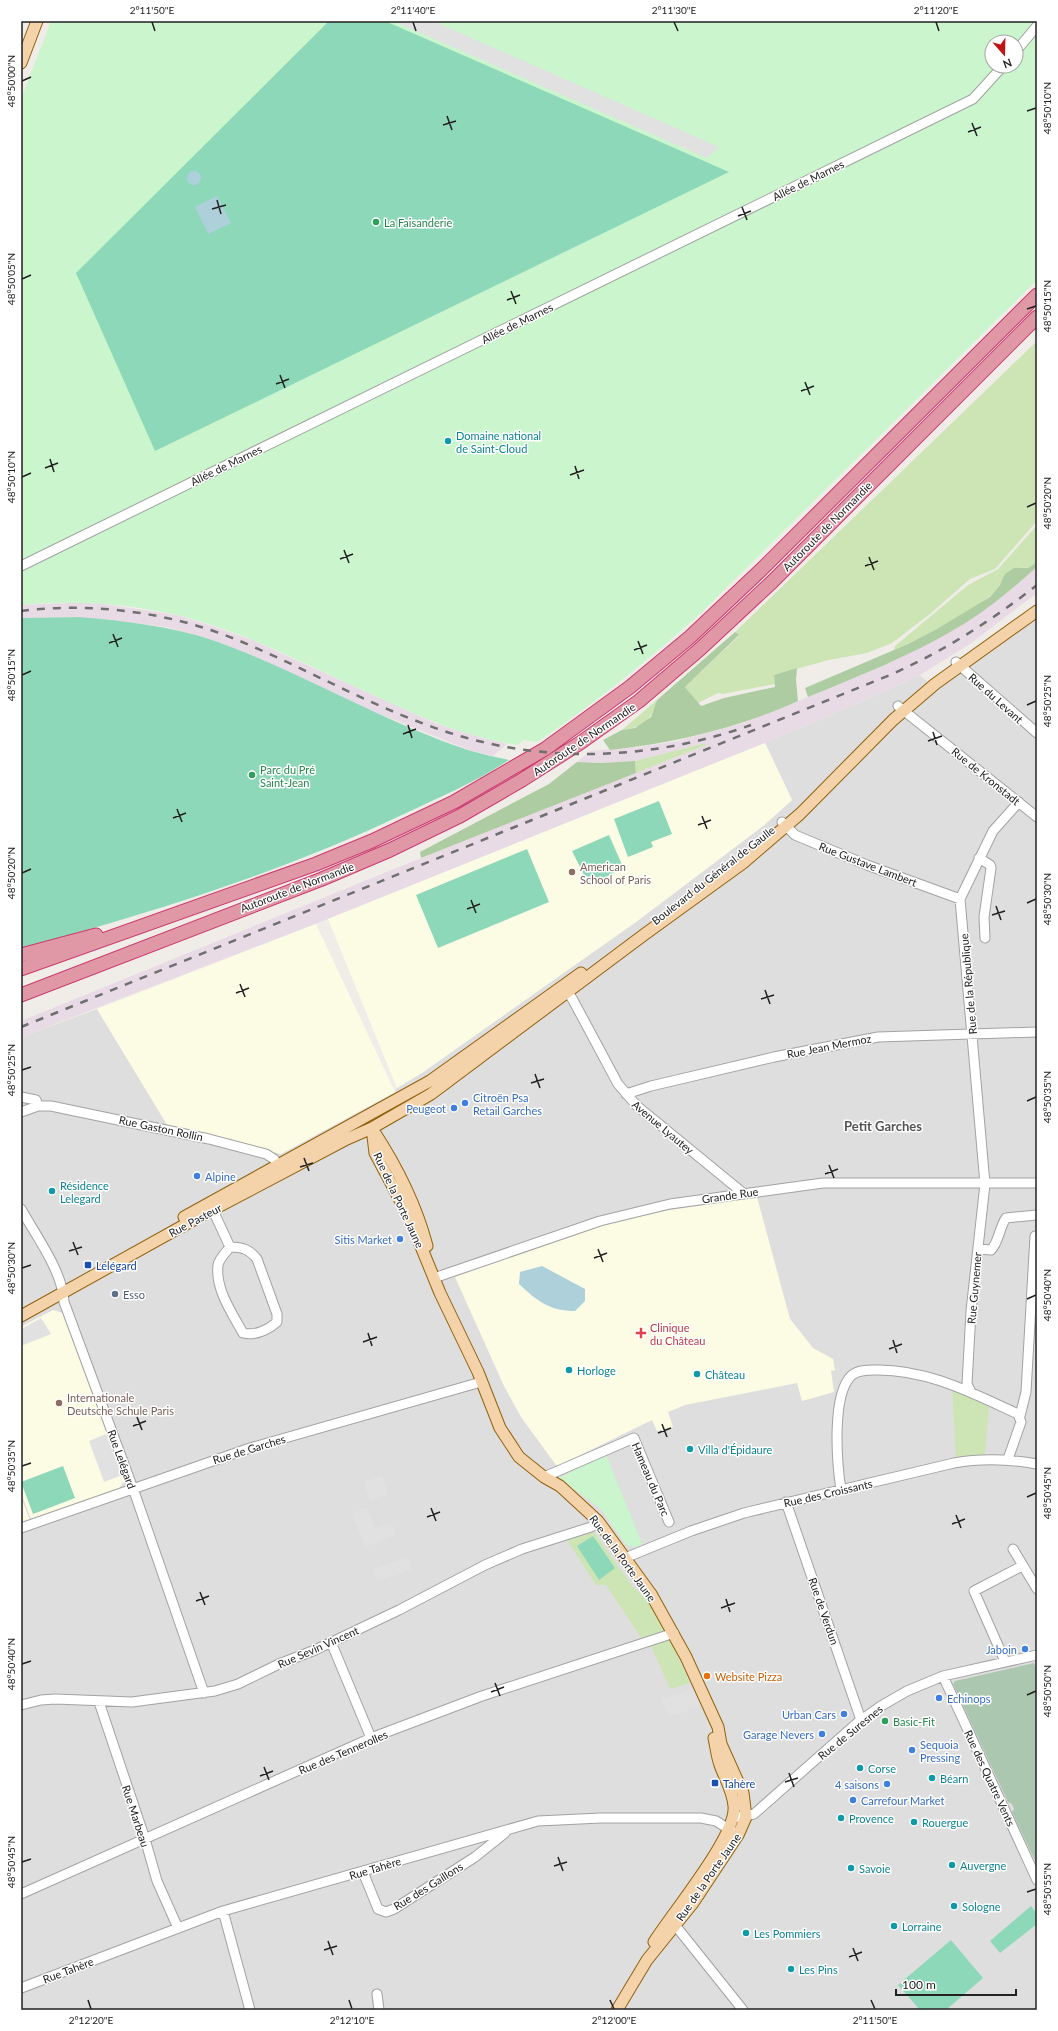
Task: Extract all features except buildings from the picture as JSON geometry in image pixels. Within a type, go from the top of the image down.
[{"type":"highway","name":"Autoroute de Normandie","points":[[21,969],[316,864],[372,841],[454,802],[545,749],[630,687],[690,637],[760,570],[1037,295]]},
{"type":"highway","name":"Autoroute de Normandie","points":[[21,995],[322,879],[390,850],[460,816],[522,780],[580,743],[639,701],[705,644],[772,582],[1037,317]]},
{"type":"highway","points":[[21,955],[96,935],[114,937]]},
{"type":"main road","points":[[21,63],[37,21]]},
{"type":"main road","name":"Boulevard du Général de Gaulle","points":[[366,1118],[430,1081],[566,988],[743,863],[901,708],[1037,603]]},
{"type":"main road","name":"Boulevard du Général de Gaulle","points":[[958,664],[1037,611]]},
{"type":"main road","name":"Boulevard du Général de Gaulle","points":[[372,1128],[420,1101],[566,988]]},
{"type":"main road","points":[[399,1113],[408,1094],[420,1101]]},
{"type":"main road","name":"Rue de la Porte Jaune","points":[[366,1118],[385,1148],[415,1208],[428,1251],[432,1274],[482,1382],[497,1423],[519,1457],[544,1477],[560,1486],[598,1521],[651,1594],[674,1633],[698,1683],[713,1720],[718,1727],[721,1744],[743,1793],[746,1812],[693,1903],[648,1960],[617,2010]]},
{"type":"main road","name":"Rue Pasteur","points":[[211,1207],[278,1165],[366,1118]]},
{"type":"main road","name":"Rue Pasteur","points":[[21,1309],[63,1289],[211,1207],[346,1139],[372,1128]]},
{"type":"main road","name":"Rue Pasteur","points":[[21,1316],[63,1289]]},
{"type":"main road","name":"Rue de la Porte Jaune","points":[[648,1960],[653,1945],[661,1930],[734,1832],[732,1795],[720,1765],[713,1720]]},
{"type":"street","points":[[1024,41],[1037,26]]},
{"type":"street","name":"Allée de Marnes","points":[[21,566],[974,99],[996,74]]},
{"type":"street","name":"Rue du Levant","points":[[958,664],[1037,733]]},
{"type":"street","name":"Rue de Kronstadt","points":[[901,708],[1037,817]]},
{"type":"street","name":"Rue de la République","points":[[985,1184],[960,899],[993,831],[1019,802]]},
{"type":"street","name":"Rue Gustave Lambert","points":[[784,824],[795,835],[867,865],[960,899]]},
{"type":"street","points":[[979,858],[990,865],[991,868],[984,910],[985,938]]},
{"type":"street","name":"Avenue Lyautey","points":[[566,988],[618,1084],[626,1094],[637,1106],[743,1193]]},
{"type":"street","name":"Rue Jean Mermoz","points":[[626,1094],[651,1086],[767,1059],[878,1037],[1037,1032]]},
{"type":"street","points":[[21,1097],[36,1100],[38,1106],[21,1112]]},
{"type":"street","name":"Rue Gaston Rollin","points":[[38,1106],[51,1106],[209,1139],[266,1154],[274,1159],[278,1165]]},
{"type":"street","name":"Grande Rue","points":[[432,1274],[600,1221],[670,1204],[743,1193],[823,1183],[1037,1183]]},
{"type":"street","name":"Rue Guynemer","points":[[971,1392],[967,1384],[971,1311],[985,1184]]},
{"type":"street","points":[[211,1207],[230,1247]]},
{"type":"street","name":"Rue Lelégard","points":[[21,1209],[59,1277],[63,1289],[64,1302],[133,1488],[204,1693]]},
{"type":"street","points":[[978,1249],[990,1250],[994,1247],[1001,1225],[1006,1218],[1037,1216]]},
{"type":"street","points":[[1008,1459],[1021,1422],[1020,1416],[1026,1392],[1035,1236]]},
{"type":"street","points":[[230,1247],[244,1247],[252,1252],[257,1259],[277,1314],[277,1322],[272,1327],[251,1335],[243,1333],[225,1300],[219,1279],[218,1264],[230,1247]]},
{"type":"street","points":[[841,1490],[837,1412],[842,1394],[852,1375],[863,1370],[900,1371],[955,1385],[1020,1416]]},
{"type":"street","name":"Rue de Garches","points":[[21,1528],[250,1448],[482,1382]]},
{"type":"street","name":"Hameau du Parc","points":[[544,1477],[634,1438],[669,1522]]},
{"type":"street","name":"Rue des Croissants","points":[[625,1558],[691,1531],[744,1513],[954,1463],[970,1460],[1008,1459],[1037,1464]]},
{"type":"street","name":"Rue de Verdun","points":[[786,1502],[861,1720]]},
{"type":"street","name":"Rue Sevin Vincent","points":[[21,1705],[41,1700],[55,1699],[99,1702],[132,1702],[204,1693],[238,1684],[399,1610],[485,1565],[522,1549],[591,1527],[598,1521]]},
{"type":"street","points":[[1013,1549],[1037,1589]]},
{"type":"street","points":[[1004,1658],[974,1591],[1022,1566]]},
{"type":"street","name":"Rue des Tennerolles","points":[[21,1894],[371,1738],[482,1696],[674,1633]]},
{"type":"street","points":[[331,1642],[371,1738]]},
{"type":"street","name":"Rue de Suresnes","points":[[746,1812],[754,1814],[765,1802],[861,1720],[907,1691],[943,1676],[1037,1655]]},
{"type":"street","name":"Rue des Quatre Vents","points":[[943,1676],[1037,1880]]},
{"type":"street","name":"Rue Marbeau","points":[[99,1702],[146,1839],[157,1881],[178,1928]]},
{"type":"street","points":[[734,1812],[746,1812]]},
{"type":"street","name":"Rue Tahère","points":[[21,1988],[223,1911],[538,1821],[554,1819],[701,1818],[716,1821],[734,1832]]},
{"type":"street","name":"Rue des Gaillons","points":[[363,1872],[378,1909],[386,1912],[394,1909],[475,1857],[509,1830]]},
{"type":"street","points":[[223,1911],[250,2010]]},
{"type":"street","points":[[675,1925],[743,2010]]},
{"type":"street","points":[[377,1994],[379,2010]]},
{"type":"shaded area","points":[[393,21],[433,21],[719,147],[707,158]]},
{"type":"shaded area","points":[[1037,567],[1037,593],[970,644],[920,675],[765,743],[328,919],[21,1037],[21,1021],[421,858],[706,745],[705,743],[635,761],[601,763],[577,762],[590,751],[641,747],[677,741],[737,725],[789,705],[892,661],[958,627],[997,600]]},
{"type":"shaded area","points":[[90,602],[177,615],[215,627],[252,640],[435,723],[468,734],[507,744],[493,756],[469,750],[372,711],[265,661],[215,641],[167,627],[79,617],[21,618],[21,605]]},
{"type":"shaded area","points":[[1037,608],[1037,2010],[21,2010],[21,1037],[97,1009],[169,1128],[320,1132],[395,1092],[397,1088],[636,922],[763,826],[792,800],[765,743],[920,675],[931,685]]},
{"type":"shaded area","name":"American School of Paris","points":[[765,743],[792,800],[763,826],[636,922],[422,1073],[397,1088],[328,919]]},
{"type":"shaded area","points":[[316,924],[395,1092],[281,1154],[169,1128],[97,1009]]},
{"type":"shaded area","name":"Clinique du Château","points":[[757,1197],[790,1319],[813,1348],[833,1359],[835,1370],[831,1371],[834,1392],[802,1401],[797,1383],[685,1405],[668,1412],[673,1427],[657,1431],[652,1420],[560,1465],[556,1465],[521,1417],[504,1386],[455,1277],[595,1227],[664,1211]]},
{"type":"shaded area","name":"Internationale Deutsche Schule Paris","points":[[53,1310],[66,1314],[125,1480],[119,1488],[31,1519],[21,1493],[21,1327]]},
{"type":"shaded area","points":[[41,1318],[51,1334],[21,1346],[21,1329]]},
{"type":"shaded area","points":[[106,1434],[122,1475],[104,1482],[89,1441]]},
{"type":"shaded area","points":[[382,1476],[388,1494],[370,1500],[364,1482]]},
{"type":"shaded area","points":[[21,1497],[30,1520],[21,1525]]},
{"type":"shaded area","points":[[367,1508],[375,1528],[391,1522],[396,1535],[365,1547],[352,1514]]},
{"type":"shaded area","points":[[407,1557],[411,1570],[377,1582],[373,1569]]},
{"type":"shaded area","points":[[1034,1663],[1037,1669],[1037,1865],[1012,1812],[1014,1809],[1012,1804],[1008,1802],[953,1684],[955,1681]]},
{"type":"shaded area","points":[[693,1689],[700,1706],[669,1717],[662,1699]]},
{"type":"green space","name":"Domaine national de Saint-Cloud","points":[[51,21],[1037,21],[1037,280],[701,613],[642,664],[580,712],[537,742],[523,740],[518,745],[457,730],[400,707],[248,638],[177,615],[119,605],[60,603],[21,605],[21,99]]},
{"type":"green space","name":"La Faisanderie","points":[[329,21],[385,21],[729,172],[155,451],[76,273]]},
{"type":"green space","points":[[1037,341],[1037,521],[995,569],[970,579],[930,614],[892,643],[867,653],[829,660],[774,675],[775,684],[723,694],[718,693],[698,703],[685,687],[739,636],[735,632]]},
{"type":"green space","points":[[1037,525],[1037,562],[1028,568],[1021,568],[1010,573],[994,593],[968,612],[931,633],[894,650],[895,646],[968,585],[998,569]]},
{"type":"green space","points":[[1037,562],[1037,567],[1008,591],[988,607],[957,628],[903,657],[808,697],[805,688],[908,644],[937,629],[990,597],[1000,585],[1005,574],[1014,568],[1028,568]]},
{"type":"green space","name":"Parc du Pré Saint-Jean","points":[[79,617],[131,622],[182,631],[215,641],[279,667],[373,711],[436,738],[468,750],[509,760],[471,782],[358,835],[264,873],[168,906],[21,948],[21,618]]},
{"type":"green space","points":[[735,632],[739,635],[685,687],[701,706],[724,698],[775,687],[774,675],[797,668],[796,680],[798,701],[776,711],[730,727],[682,739],[610,750],[603,740],[622,730],[635,728],[651,717],[657,700]]},
{"type":"green space","points":[[657,700],[652,713],[645,722],[641,725],[622,730]]},
{"type":"green space","points":[[705,743],[706,745],[636,773],[635,761]]},
{"type":"green space","points":[[635,761],[636,773],[421,858],[420,852],[549,784],[577,762],[601,763]]},
{"type":"green space","points":[[659,801],[672,834],[651,842],[653,847],[628,857],[614,819]]},
{"type":"green space","points":[[609,835],[623,867],[595,884],[588,883],[572,851]]},
{"type":"green space","points":[[527,849],[549,902],[438,948],[416,895]]},
{"type":"green space","points":[[952,1389],[989,1407],[985,1456],[956,1459]]},
{"type":"green space","points":[[606,1455],[642,1544],[636,1547],[626,1545],[601,1509],[559,1478]]},
{"type":"green space","points":[[63,1466],[75,1498],[33,1514],[21,1482]]},
{"type":"green space","points":[[594,1532],[633,1587],[646,1599],[665,1629],[664,1632],[642,1639],[606,1585],[596,1585],[567,1540]]},
{"type":"green space","points":[[593,1536],[615,1568],[599,1580],[577,1546]]},
{"type":"green space","points":[[669,1640],[690,1683],[670,1689],[651,1646]]},
{"type":"green space","points":[[1031,1906],[1037,1914],[1037,1924],[1000,1953],[990,1941]]},
{"type":"green space","points":[[951,1940],[983,1978],[946,2010],[920,2010],[898,1985]]},
{"type":"water","points":[[191,171],[197,171],[201,175],[201,181],[197,185],[191,185],[187,181],[187,175]]},
{"type":"water","points":[[217,196],[231,223],[208,234],[195,207]]},
{"type":"water","points":[[542,1266],[585,1289],[585,1301],[575,1311],[566,1311],[544,1304],[519,1284],[520,1272]]},
{"type":"railway","points":[[21,1027],[890,675],[929,656],[985,623],[1037,585]]},
{"type":"railway","points":[[21,611],[75,608],[102,609],[157,616],[184,622],[235,639],[356,695],[430,726],[469,739],[509,748],[550,753],[590,754],[631,752],[672,746],[712,737],[751,725]]},
{"type":"place","name":"La Faisanderie","points":[[376,222]]},
{"type":"place","name":"Domaine national de Saint-Cloud","points":[[448,441]]},
{"type":"place","name":"Parc du Pré Saint-Jean","points":[[252,775]]},
{"type":"place","name":"American School of Paris","points":[[572,872]]},
{"type":"place","name":"Citroën Psa Retail Garches","points":[[465,1103]]},
{"type":"place","name":"Peugeot","points":[[454,1108]]},
{"type":"place","name":"Alpine","points":[[197,1176]]},
{"type":"place","name":"Résidence Lelegard","points":[[52,1191]]},
{"type":"place","name":"Sitis Market","points":[[400,1239]]},
{"type":"place","name":"Lelégard","points":[[88,1265]]},
{"type":"place","name":"Esso","points":[[115,1294]]},
{"type":"place","name":"Clinique du Château","points":[[641,1333]]},
{"type":"place","name":"Horloge","points":[[569,1370]]},
{"type":"place","name":"Château","points":[[697,1374]]},
{"type":"place","name":"Internationale Deutsche Schule Paris","points":[[59,1403]]},
{"type":"place","name":"Villa d'Épidaure","points":[[690,1449]]},
{"type":"place","name":"Jaboin","points":[[1025,1649]]},
{"type":"place","name":"Website Pizza","points":[[707,1676]]},
{"type":"place","name":"Echinops","points":[[939,1698]]},
{"type":"place","name":"Urban Cars","points":[[844,1714]]},
{"type":"place","name":"Basic-Fit","points":[[885,1721]]},
{"type":"place","name":"Garage Nevers","points":[[822,1734]]},
{"type":"place","name":"Sequoia Pressing","points":[[912,1750]]},
{"type":"place","name":"Corse","points":[[860,1768]]},
{"type":"place","name":"Béarn","points":[[932,1778]]},
{"type":"place","name":"Tahère","points":[[715,1783]]},
{"type":"place","name":"4 saisons","points":[[887,1784]]},
{"type":"place","name":"Carrefour Market","points":[[853,1800]]},
{"type":"place","name":"Provence","points":[[841,1818]]},
{"type":"place","name":"Rouergue","points":[[914,1822]]},
{"type":"place","name":"Auvergne","points":[[952,1865]]},
{"type":"place","name":"Savoie","points":[[851,1868]]},
{"type":"place","name":"Sologne","points":[[954,1906]]},
{"type":"place","name":"Lorraine","points":[[894,1926]]},
{"type":"place","name":"Les Pommiers","points":[[746,1933]]},
{"type":"place","name":"Les Pins","points":[[791,1969]]},
{"type":"district","name":"Petit Garches","points":[[883,1126]]}]
